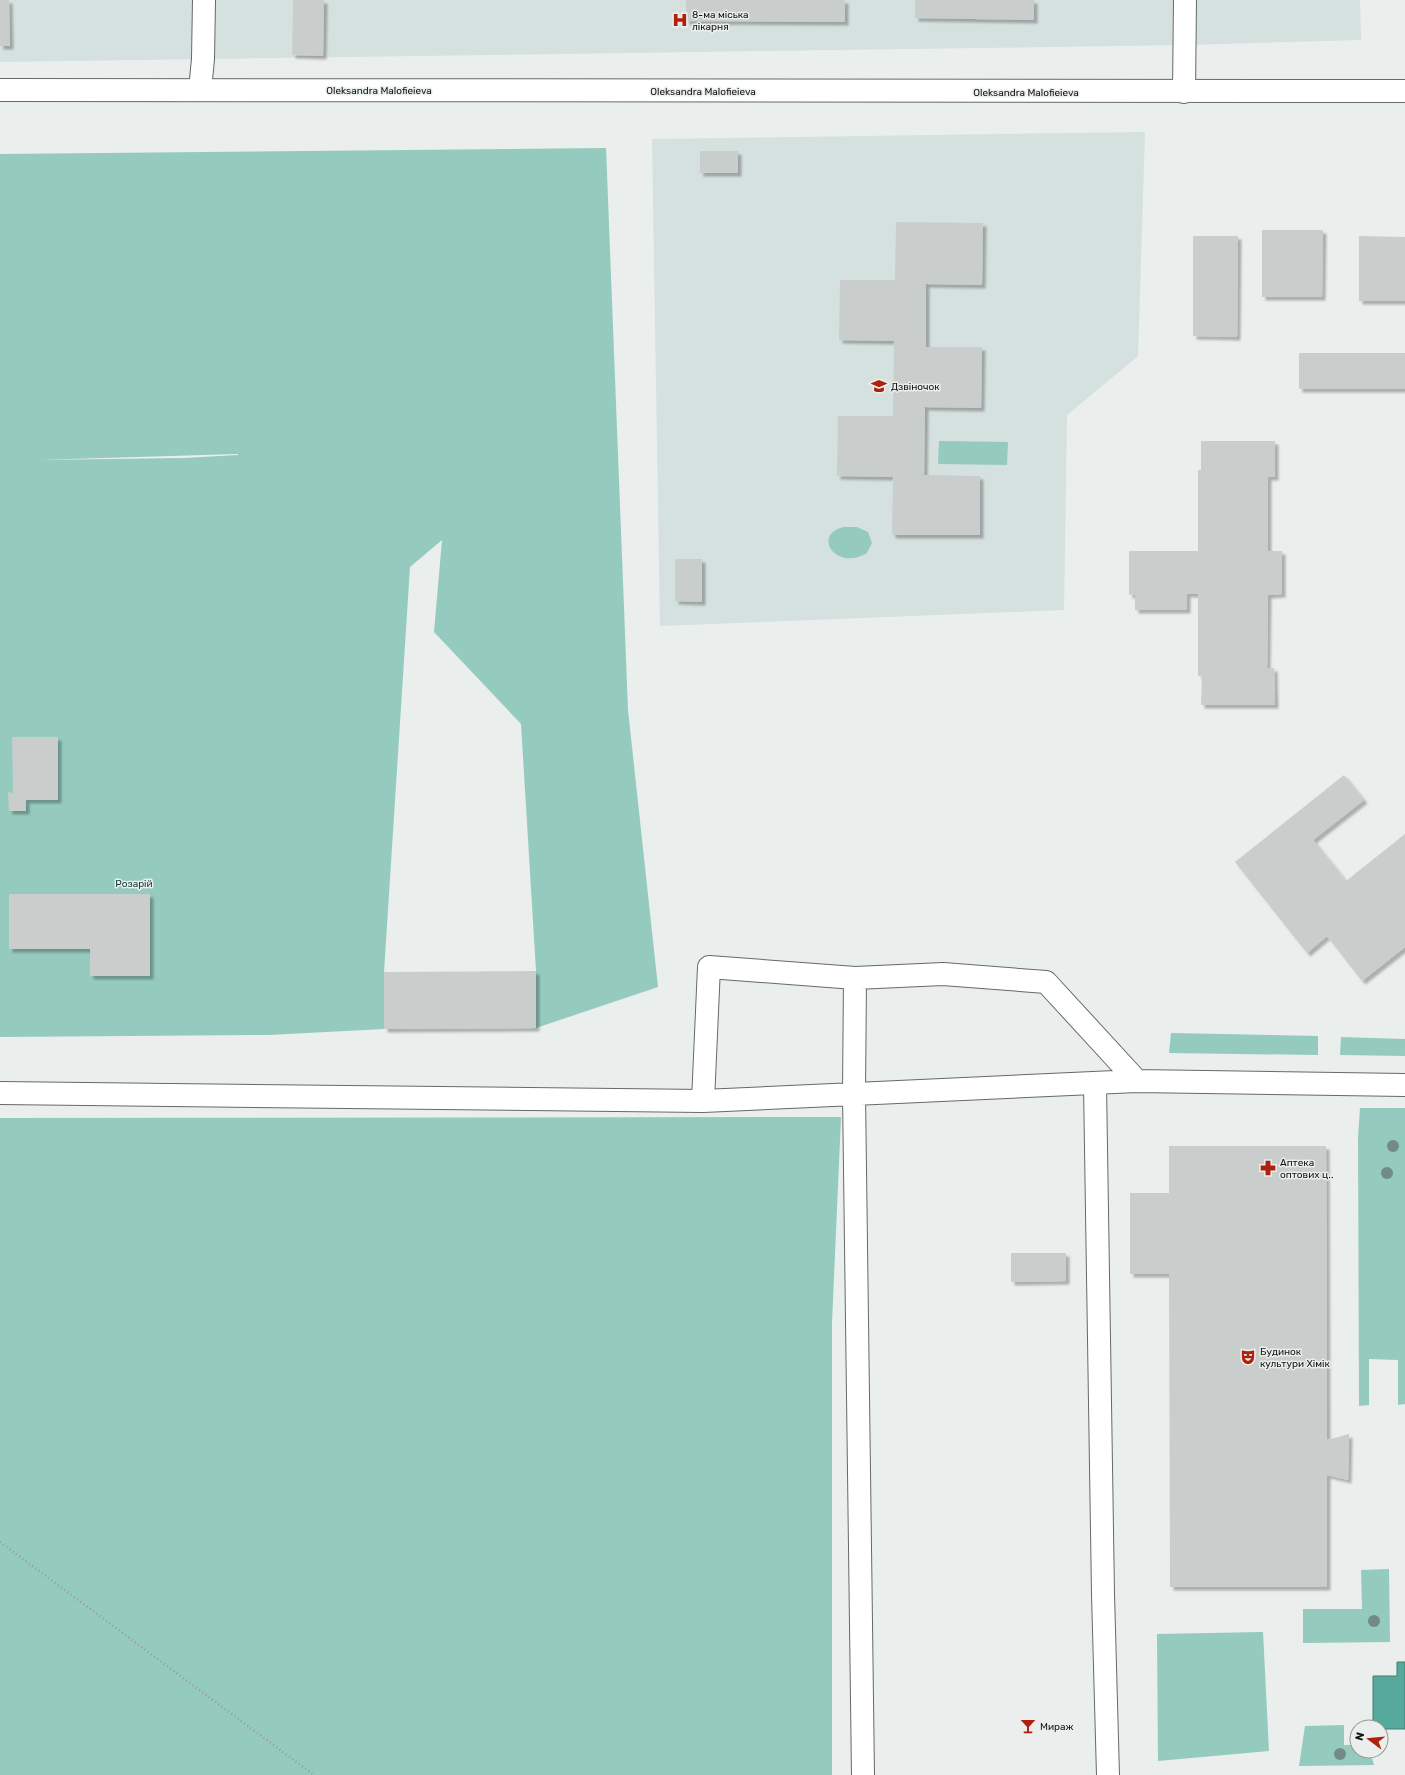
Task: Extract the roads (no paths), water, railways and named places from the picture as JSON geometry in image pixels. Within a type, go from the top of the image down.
[{"type":"street","points":[[200,90],[203,59],[204,0]]},
{"type":"street","points":[[1184,92],[1185,0]]},
{"type":"street","name":"Oleksandra Malofieieva","points":[[0,90],[1405,91]]},
{"type":"street","points":[[702,1101],[709,967],[855,978],[943,974],[1046,982],[1137,1081]]},
{"type":"street","points":[[855,978],[854,1093],[863,1775]]},
{"type":"street","points":[[0,1093],[702,1101],[1137,1081],[1405,1085]]},
{"type":"street","points":[[1095,1084],[1103,1578],[1108,1775]]},
{"type":"place","name":"8-ма міська лікарня","points":[[680,20]]},
{"type":"place","name":"Дзвіночок","points":[[879,386]]},
{"type":"place","name":"Аптека оптових ц‥","points":[[1268,1168]]},
{"type":"place","name":"Будинок культури Хімік","points":[[1248,1357]]},
{"type":"place","name":"Мираж","points":[[1028,1726]]},
{"type":"park label","name":"Розарій","points":[[134,883]]}]
